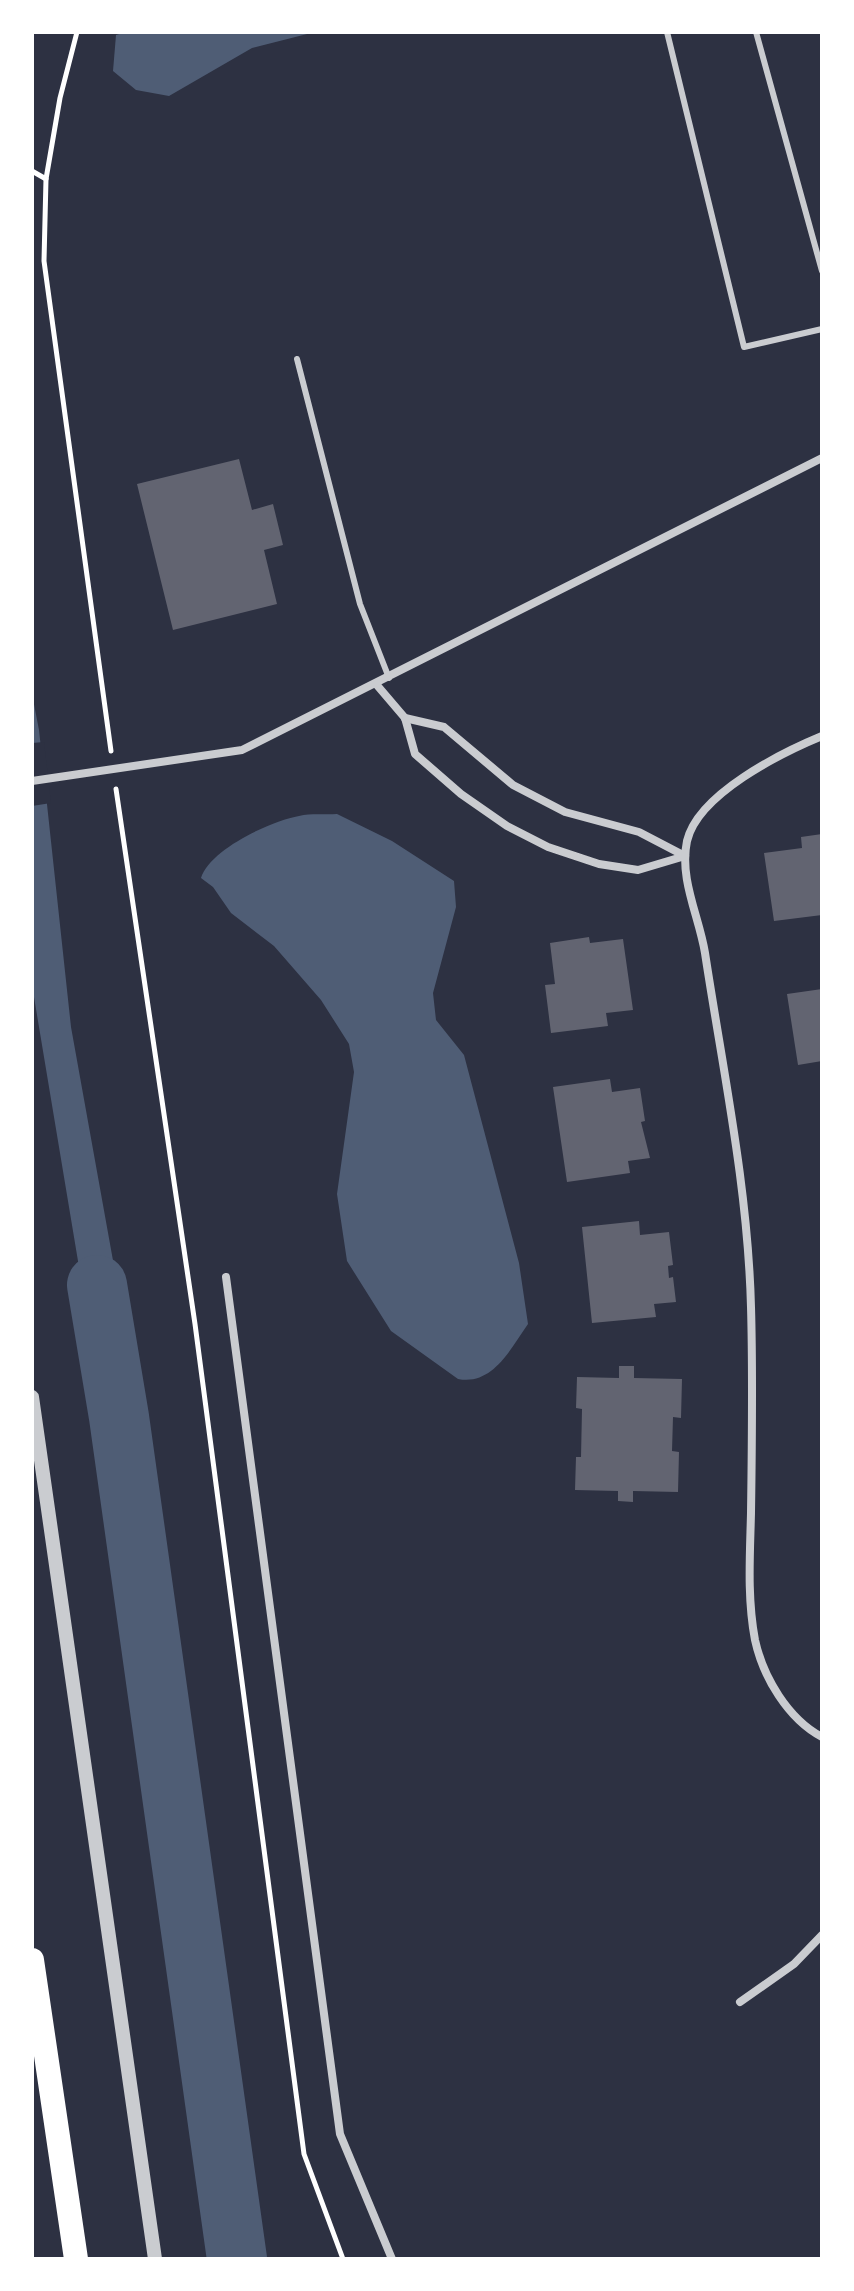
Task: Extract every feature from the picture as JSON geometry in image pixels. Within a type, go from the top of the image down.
[{"type":"highway","points":[[32,1960],[76,2259]]},
{"type":"street","points":[[32,781],[242,750],[822,458]]},
{"type":"street","points":[[376,684],[405,718],[415,754],[484,810],[548,847],[599,864],[638,870],[685,856]]},
{"type":"street","points":[[405,718],[444,727],[513,785],[565,812],[639,832],[685,856]]},
{"type":"street","points":[[822,736],[754,771],[719,795],[695,823],[685,856],[686,876],[703,940],[749,1256],[753,1370],[750,1602],[756,1643],[772,1684],[790,1711],[822,1737]]},
{"type":"street","points":[[226,1277],[340,2134],[392,2259]]},
{"type":"street","points":[[32,1397],[155,2259]]},
{"type":"street","points":[[740,2002],[794,1964],[822,1935]]},
{"type":"lane","points":[[667,32],[744,347],[822,329]]},
{"type":"lane","points":[[756,32],[822,271]]},
{"type":"lane","points":[[297,359],[360,604],[389,678]]},
{"type":"path","points":[[77,32],[60,98],[46,179],[44,261],[52,333],[197,1339],[304,2154],[343,2259]]},
{"type":"path","points":[[32,171],[46,179]]},
{"type":"water","points":[[126,32],[315,32],[252,48],[169,96],[136,90],[113,71],[116,35]]},
{"type":"water","points":[[32,694],[39,730],[71,1027],[130,1355],[111,1367],[91,1339],[32,985]]},
{"type":"water","points":[[337,814],[392,841],[454,881],[456,907],[433,993],[436,1020],[464,1055],[519,1263],[528,1324],[500,1363],[481,1377],[470,1380],[458,1379],[391,1331],[347,1261],[337,1194],[354,1072],[349,1044],[321,1000],[274,946],[231,913],[213,887],[201,878],[216,857],[258,830],[299,816]]},
{"type":"pier","points":[[44,742],[51,803],[32,806],[32,743]]},
{"type":"pier","points":[[117,1266],[123,1297],[81,1304],[75,1271]]},
{"type":"building","points":[[239,459],[252,510],[273,504],[283,545],[264,550],[277,604],[173,630],[137,484]]},
{"type":"building","points":[[822,834],[822,915],[774,921],[764,853],[802,848],[801,837]]},
{"type":"building","points":[[589,937],[590,943],[623,939],[633,1010],[606,1013],[608,1026],[551,1033],[545,985],[555,984],[550,943]]},
{"type":"building","points":[[822,989],[822,1061],[798,1065],[787,994]]},
{"type":"building","points":[[610,1079],[612,1092],[640,1088],[645,1121],[641,1122],[650,1158],[628,1161],[630,1173],[567,1182],[553,1087]]},
{"type":"building","points":[[639,1221],[640,1235],[669,1232],[673,1265],[668,1266],[669,1278],[673,1277],[676,1302],[654,1304],[656,1317],[592,1323],[582,1227]]},
{"type":"building","points":[[619,1366],[634,1366],[634,1378],[682,1379],[681,1418],[673,1417],[672,1451],[679,1452],[678,1492],[633,1491],[633,1502],[618,1501],[618,1491],[575,1490],[576,1457],[581,1457],[582,1409],[576,1408],[577,1377],[619,1378]]},
{"type":"waterway","points":[[97,1285],[119,1417],[237,2259]]}]
